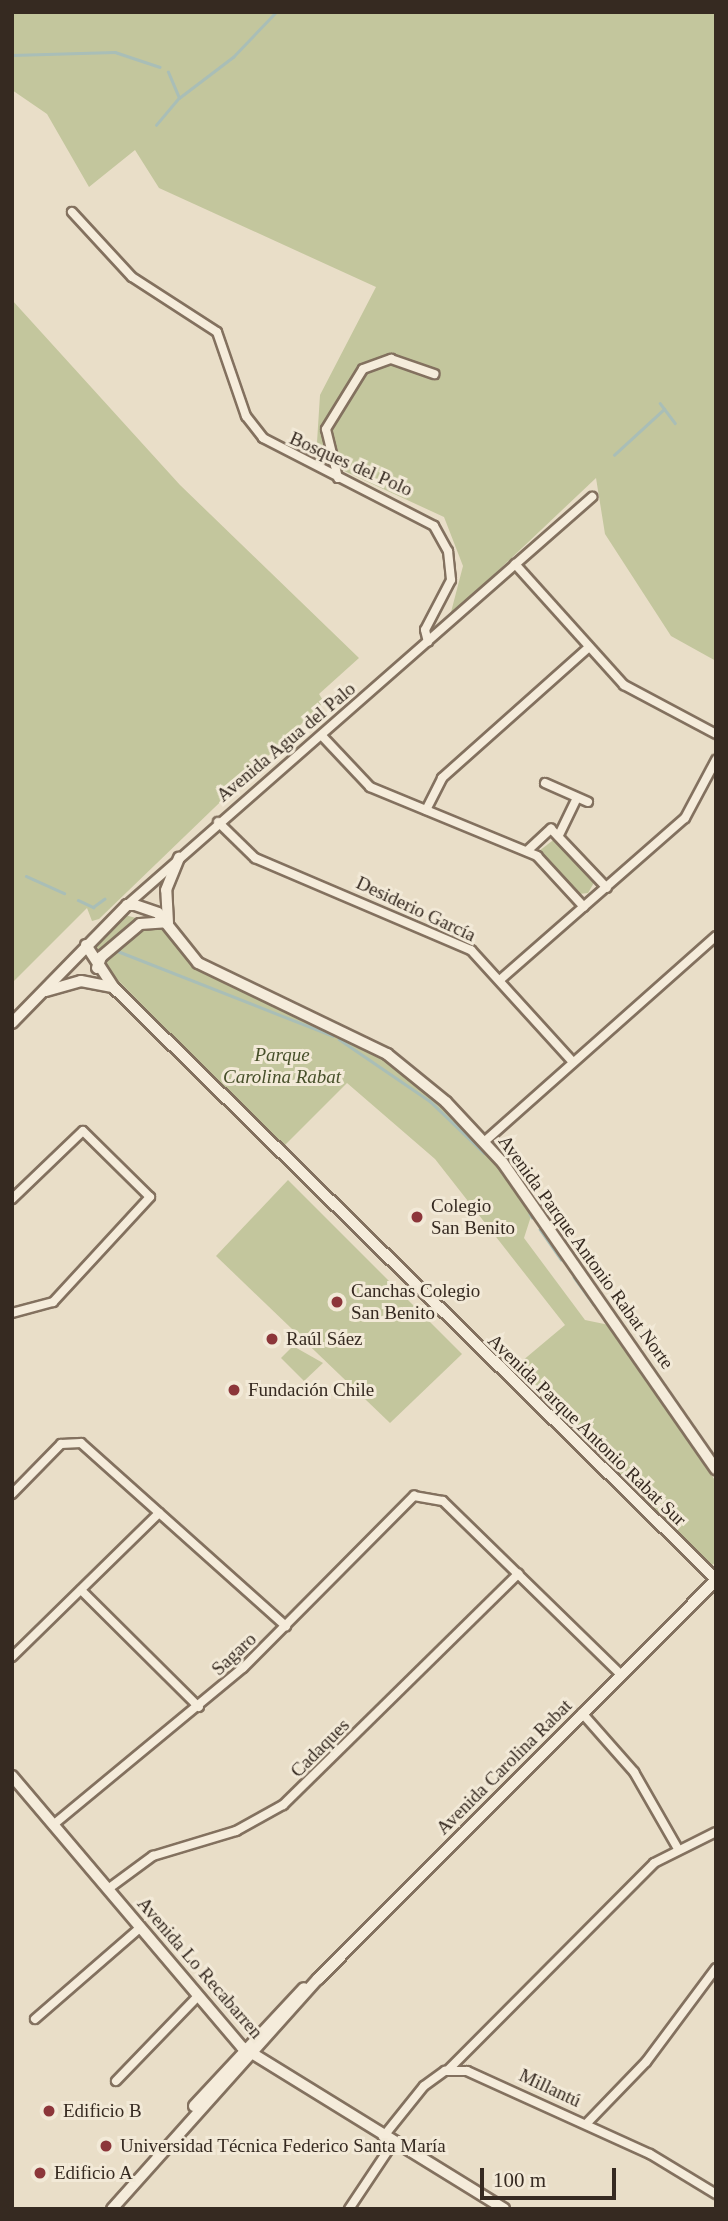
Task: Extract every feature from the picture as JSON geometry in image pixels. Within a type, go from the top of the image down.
[{"type":"street","name":"Bosques del Polo","points":[[72,212],[132,278],[217,332],[246,416],[262,438],[338,478],[419,513],[445,542],[451,580],[425,630],[428,642]]},
{"type":"street","points":[[338,478],[326,429],[363,369],[391,359],[434,374]]},
{"type":"street","name":"Avenida Agua del Palo","points":[[12,1023],[86,945],[179,857],[592,497]]},
{"type":"street","points":[[515,564],[630,689],[716,734]]},
{"type":"street","points":[[426,810],[442,778],[589,647]]},
{"type":"street","points":[[321,736],[364,783],[527,851],[584,907]]},
{"type":"street","points":[[501,979],[689,814],[716,760]]},
{"type":"street","points":[[545,783],[588,803]]},
{"type":"street","points":[[559,835],[577,798]]},
{"type":"street","name":"Desiderio García","points":[[218,822],[255,858],[462,944],[501,979],[573,1062]]},
{"type":"street","points":[[527,851],[545,829],[559,835],[607,888]]},
{"type":"street","points":[[97,968],[140,924],[167,924],[166,890],[179,857]]},
{"type":"street","name":"Avenida Parque Antonio Rabat Norte","points":[[127,905],[152,909],[198,963],[387,1054],[484,1142],[593,1287],[716,1469]]},
{"type":"street","points":[[484,1142],[716,936]]},
{"type":"street","name":"Avenida Parque Antonio Rabat Sur","points":[[86,945],[97,968],[114,988],[716,1579]]},
{"type":"street","points":[[40,994],[81,981],[114,988]]},
{"type":"street","points":[[12,1199],[83,1130],[150,1197],[58,1298],[28,1312],[12,1312]]},
{"type":"street","points":[[12,1494],[72,1440],[286,1626]]},
{"type":"street","name":"Sagaro","points":[[53,1825],[199,1707],[286,1626],[403,1503],[424,1494],[443,1501],[518,1574]]},
{"type":"street","points":[[12,1657],[159,1513]]},
{"type":"street","points":[[518,1574],[621,1675]]},
{"type":"street","name":"Cadaques","points":[[108,1889],[153,1856],[236,1831],[283,1805],[518,1574]]},
{"type":"street","name":"Avenida Carolina Rabat","points":[[112,2209],[246,2050],[716,1579]]},
{"type":"street","points":[[80,1590],[199,1707]]},
{"type":"street","points":[[582,1713],[634,1772],[677,1847]]},
{"type":"street","name":"Avenida Lo Recabarren","points":[[12,1776],[246,2050],[388,2140],[504,2209]]},
{"type":"street","points":[[349,2209],[408,2099],[448,2070],[677,1847],[716,1832]]},
{"type":"street","points":[[35,2019],[141,1927]]},
{"type":"street","points":[[587,2123],[646,2062],[716,1968]]},
{"type":"street","points":[[116,2081],[198,1996]]},
{"type":"street","name":"Millantú","points":[[448,2070],[494,2080],[587,2123],[716,2194]]},
{"type":"green space","points":[[12,12],[716,12],[716,661],[671,636],[605,534],[596,478],[450,616],[463,566],[444,517],[316,458],[320,395],[376,287],[159,188],[135,150],[89,187],[47,114],[12,90]]},
{"type":"green space","points":[[12,300],[180,485],[359,658],[319,694],[324,702],[99,919],[92,921],[87,908],[12,983]]},
{"type":"green space","points":[[556,838],[595,881],[588,893],[579,894],[539,851]]},
{"type":"green space","name":"Parque Carolina Rabat","points":[[125,915],[161,925],[191,964],[359,1042],[441,1104],[492,1158],[533,1210],[524,1238],[585,1320],[614,1326],[716,1482],[716,1562],[712,1565],[509,1372],[565,1325],[435,1159],[347,1083],[283,1147],[99,961],[94,948]]},
{"type":"green space","name":"Canchas Colegio San Benito","points":[[288,1180],[462,1354],[390,1423],[216,1256]]},
{"type":"green space","points":[[293,1346],[323,1363],[304,1381],[281,1358]]},
{"type":"waterway","points":[[179,98],[233,57],[276,12]]},
{"type":"waterway","points":[[12,55],[115,52],[160,67]]},
{"type":"waterway","points":[[156,125],[179,98],[168,72]]},
{"type":"waterway","points":[[660,403],[675,423]]},
{"type":"waterway","points":[[614,455],[664,409]]},
{"type":"waterway","points":[[26,876],[64,893]]},
{"type":"waterway","points":[[78,900],[93,907],[104,899]]},
{"type":"waterway","points":[[115,950],[333,1036]]},
{"type":"waterway","points":[[339,1039],[430,1101],[484,1153]]},
{"type":"waterway","points":[[540,1229],[561,1259]]},
{"type":"waterway","points":[[574,1277],[594,1305]]},
{"type":"place","name":"Colegio San Benito","points":[[417,1217]]},
{"type":"place","name":"Canchas Colegio San Benito","points":[[337,1302]]},
{"type":"place","name":"Raúl Sáez","points":[[272,1339]]},
{"type":"place","name":"Fundación Chile","points":[[234,1390]]},
{"type":"place","name":"Edificio B","points":[[49,2111]]},
{"type":"place","name":"Universidad Técnica Federico Santa María","points":[[106,2146]]},
{"type":"place","name":"Edificio A","points":[[40,2173]]}]
